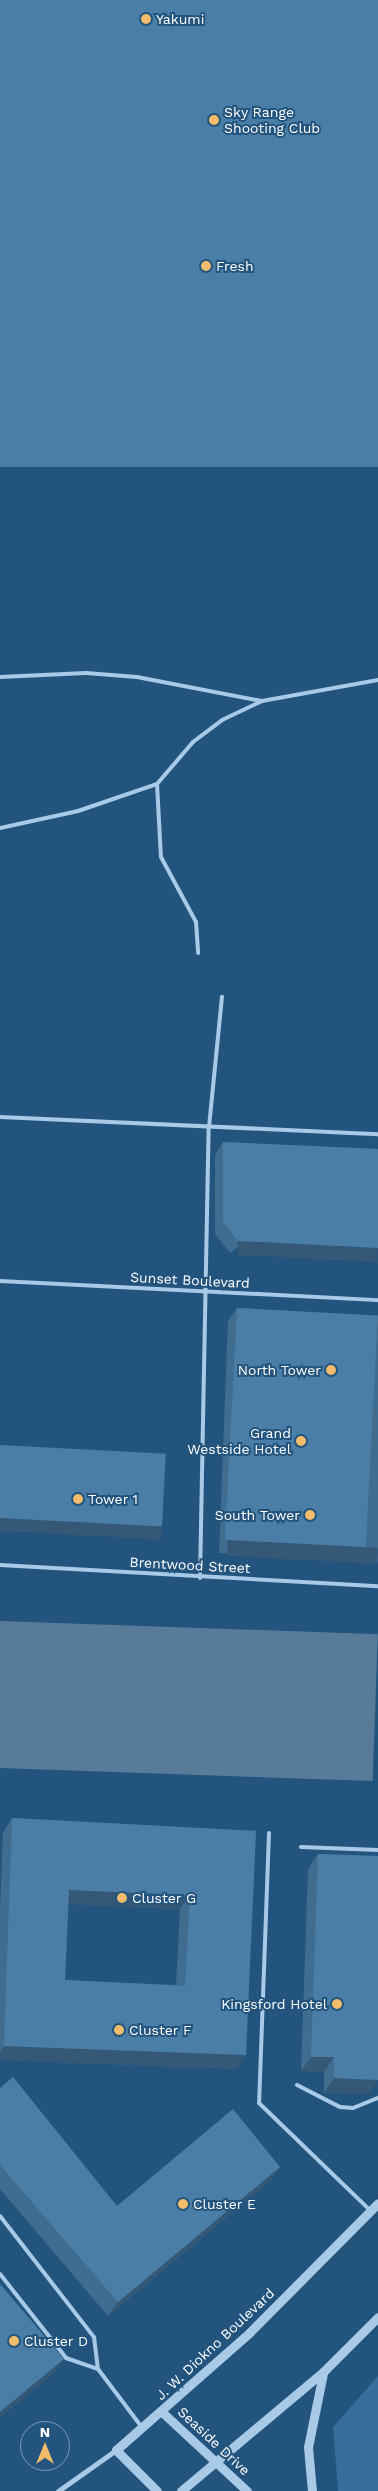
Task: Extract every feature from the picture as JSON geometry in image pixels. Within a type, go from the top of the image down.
[{"type":"street","name":"J. W. Diokno Boulevard","points":[[58,2491],[116,2450],[162,2412],[249,2333],[378,2203]]},
{"type":"street","points":[[180,2491],[323,2372],[378,2317]]},
{"type":"street","points":[[312,2491],[308,2448],[323,2372]]},
{"type":"street","name":"Seaside Drive","points":[[162,2412],[246,2491]]},
{"type":"street","points":[[116,2450],[157,2491]]},
{"type":"lane","points":[[0,677],[86,673],[137,677],[262,702]]},
{"type":"lane","points":[[0,828],[78,811],[157,784],[193,742],[222,720],[262,702],[378,680]]},
{"type":"lane","points":[[157,784],[161,857],[196,922],[198,953]]},
{"type":"lane","points":[[200,1578],[209,1127],[222,997]]},
{"type":"lane","points":[[0,1116],[378,1134]]},
{"type":"lane","name":"Sunset Boulevard","points":[[0,1281],[378,1300]]},
{"type":"lane","name":"Brentwood Street","points":[[0,1565],[200,1578],[378,1586]]},
{"type":"lane","points":[[269,1833],[259,2103],[371,2211]]},
{"type":"lane","points":[[301,1847],[378,1850]]},
{"type":"lane","points":[[297,2085],[340,2107],[354,2108],[378,2098]]},
{"type":"lane","points":[[0,2216],[94,2338],[98,2370],[142,2428]]},
{"type":"lane","points":[[0,2274],[66,2358],[98,2370]]},
{"type":"shaded area","points":[[0,1621],[378,1634],[373,1781],[0,1768]]},
{"type":"shaded area","points":[[378,2376],[378,2491],[338,2491],[333,2427]]},
{"type":"building","points":[[0,0],[378,0],[378,467],[0,467]]},
{"type":"building","points":[[223,1142],[378,1149],[378,1248],[238,1241],[223,1221]]},
{"type":"building","name":"Grand Westside Hotel","points":[[237,1308],[378,1315],[366,1547],[225,1540]]},
{"type":"building","name":"Tower 1","points":[[0,1445],[166,1454],[162,1527],[0,1518]]},
{"type":"building","points":[[12,1818],[256,1831],[246,2055],[4,2046]],"holes":[[[69,1890],[190,1895],[185,1986],[65,1980]]]},
{"type":"building","name":"Kingsford Hotel","points":[[318,1854],[378,1856],[378,2080],[334,2078],[334,2057],[311,2057]]},
{"type":"building","name":"Cluster E","points":[[13,2077],[117,2206],[233,2109],[280,2167],[118,2302],[0,2165],[0,2088]]},
{"type":"building","name":"Cluster D","points":[[0,2284],[64,2359],[0,2412]]},
{"type":"place","name":"Yakumi","points":[[146,19]]},
{"type":"place","name":"Sky Range Shooting Club","points":[[214,120]]},
{"type":"place","name":"Fresh","points":[[206,266]]},
{"type":"place","name":"North Tower","points":[[331,1370]]},
{"type":"place","name":"Grand Westside Hotel","points":[[301,1441]]},
{"type":"place","name":"Tower 1","points":[[78,1499]]},
{"type":"place","name":"South Tower","points":[[310,1515]]},
{"type":"place","name":"Cluster G","points":[[122,1898]]},
{"type":"place","name":"Kingsford Hotel","points":[[337,2004]]},
{"type":"place","name":"Cluster F","points":[[119,2030]]},
{"type":"place","name":"Cluster E","points":[[183,2204]]},
{"type":"place","name":"Cluster D","points":[[14,2341]]}]
